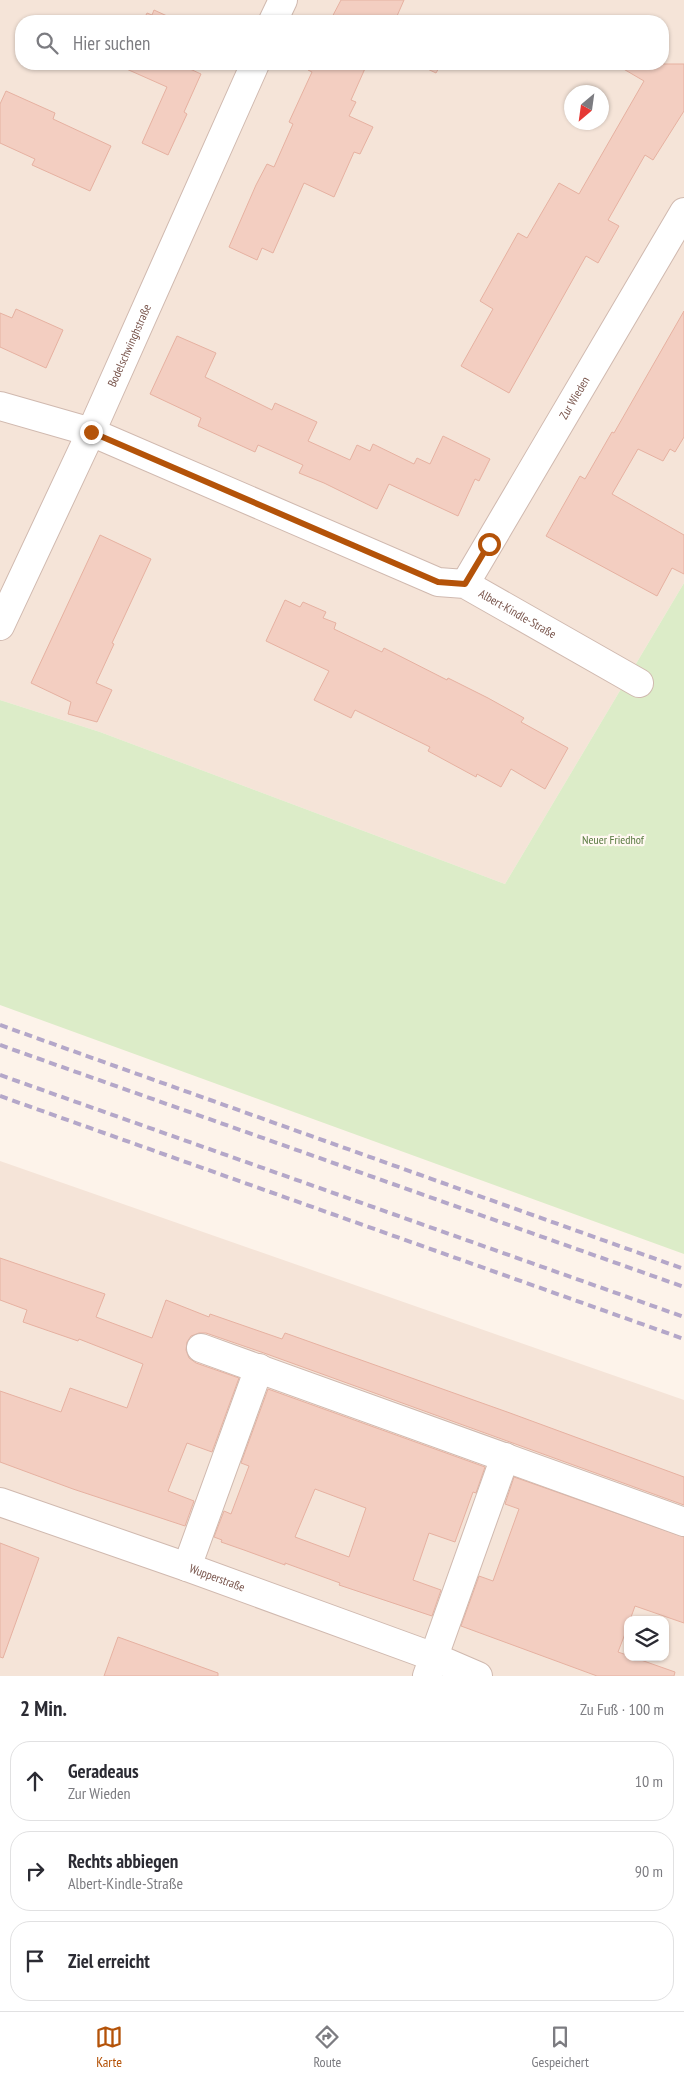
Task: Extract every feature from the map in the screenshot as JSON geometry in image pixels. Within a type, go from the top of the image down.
[{"type":"street","points":[[277,15],[283,0]]},
{"type":"street","name":"Bodelschwinghstraße","points":[[0,626],[91,432],[252,70]]},
{"type":"street","name":"Zur Wieden","points":[[465,584],[684,212]]},
{"type":"street","name":"Albert-Kindle-Straße","points":[[0,406],[91,432],[438,582],[465,584],[639,684]]},
{"type":"street","points":[[201,1348],[684,1522]]},
{"type":"street","points":[[187,1567],[259,1368]]},
{"type":"street","points":[[430,1666],[505,1457]]},
{"type":"street","name":"Wupperstraße","points":[[0,1502],[187,1567],[430,1666],[478,1676]]},
{"type":"shaded area","points":[[0,0],[684,0],[684,583],[505,884],[100,732],[0,700]]},
{"type":"shaded area","points":[[0,1161],[684,1400],[684,1676],[0,1676]]},
{"type":"green space","name":"Neuer Friedhof","points":[[684,583],[684,1254],[0,1005],[0,700],[100,732],[505,884]]},
{"type":"building","points":[[341,0],[404,0],[397,15],[333,15]]},
{"type":"building","points":[[154,10],[165,15],[152,15]]},
{"type":"building","points":[[669,64],[684,64],[684,111],[653,160],[645,155],[608,220],[619,226],[598,263],[586,256],[509,393],[461,366],[493,309],[480,301],[518,233],[527,238],[559,183],[579,194],[644,81],[625,70],[669,70]]},
{"type":"building","points":[[129,70],[192,70],[201,74],[184,112],[187,114],[168,155],[142,143],[167,87]]},
{"type":"building","points":[[308,70],[364,70],[351,100],[356,102],[349,116],[373,127],[360,154],[354,152],[334,197],[304,183],[273,253],[262,248],[257,260],[229,247],[267,164],[274,167],[293,124],[289,122],[312,72]]},
{"type":"building","points":[[6,91],[55,113],[53,119],[111,146],[90,191],[32,165],[35,159],[0,143],[0,104]]},
{"type":"building","points":[[16,309],[63,330],[46,368],[0,347],[0,313],[12,318]]},
{"type":"building","points":[[684,311],[684,437],[675,452],[670,449],[663,461],[638,449],[612,494],[684,535],[684,574],[672,568],[657,596],[546,536],[580,476],[585,479],[612,432],[614,433]]},
{"type":"building","points":[[177,336],[216,353],[205,377],[272,410],[275,403],[317,422],[308,441],[350,460],[357,445],[370,451],[373,444],[414,464],[417,458],[430,464],[443,436],[490,459],[479,481],[475,479],[458,516],[389,484],[377,509],[299,473],[303,465],[258,445],[255,452],[198,426],[201,418],[150,394]]},
{"type":"building","points":[[100,535],[151,559],[112,643],[114,644],[96,683],[112,690],[97,722],[68,714],[71,702],[31,683]]},
{"type":"building","points":[[285,600],[300,607],[303,602],[326,612],[323,618],[336,623],[334,629],[382,652],[384,648],[447,680],[448,678],[488,698],[524,718],[521,722],[568,748],[545,789],[511,769],[501,787],[477,774],[476,777],[428,751],[430,747],[355,710],[351,718],[314,700],[329,671],[266,641]]},
{"type":"building","points":[[0,1258],[105,1294],[96,1317],[152,1338],[166,1300],[209,1317],[210,1314],[282,1339],[285,1333],[510,1413],[684,1477],[684,1505],[206,1333],[191,1336],[187,1342],[186,1350],[189,1358],[196,1363],[239,1378],[212,1452],[187,1443],[168,1491],[194,1501],[185,1526],[73,1489],[0,1462],[0,1391],[61,1412],[70,1388],[127,1408],[143,1364],[79,1339],[78,1341],[23,1322],[27,1310],[0,1300]]},
{"type":"building","points":[[268,1389],[485,1467],[476,1493],[473,1492],[455,1542],[429,1533],[413,1580],[441,1590],[432,1616],[339,1585],[340,1583],[221,1542],[222,1540],[214,1537],[224,1511],[231,1514],[249,1466],[241,1463]],"holes":[[[315,1489],[366,1508],[349,1557],[295,1537]]]},
{"type":"building","points":[[514,1477],[684,1537],[684,1623],[669,1618],[669,1616],[635,1606],[631,1616],[624,1616],[624,1636],[618,1652],[624,1654],[624,1661],[644,1661],[675,1672],[674,1676],[597,1676],[461,1626],[479,1576],[493,1581],[519,1509],[505,1504]]},
{"type":"building","points":[[0,1543],[39,1558],[3,1658],[0,1657]]},
{"type":"building","points":[[118,1637],[218,1673],[218,1676],[104,1676]]},
{"type":"railway","points":[[0,1025],[684,1269]]},
{"type":"railway","points":[[0,1045],[684,1287]]},
{"type":"railway","points":[[0,1075],[684,1317]]},
{"type":"railway","points":[[0,1096],[684,1339]]},
{"type":"route","points":[[91,432],[438,582],[465,584],[489,544]]}]
